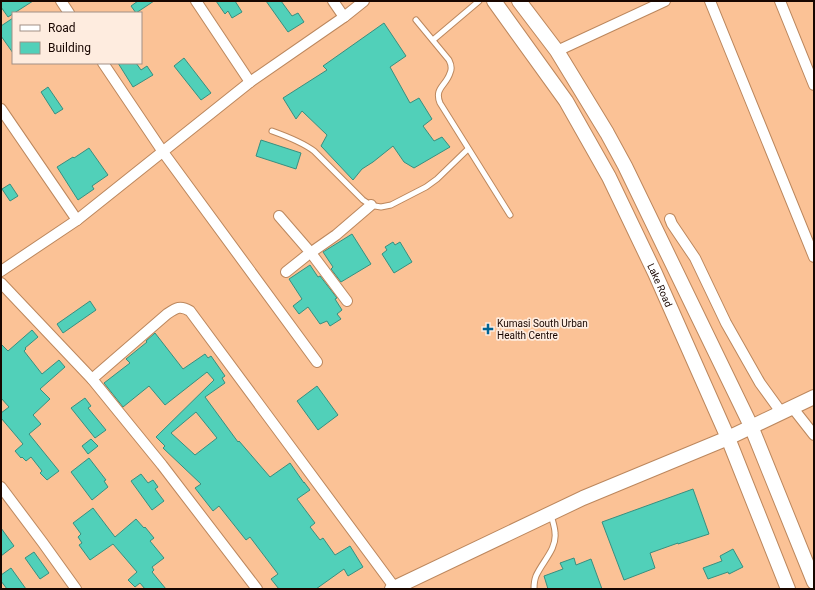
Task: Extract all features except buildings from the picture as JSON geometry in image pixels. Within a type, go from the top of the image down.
[{"type":"main road","name":"Lake Road","points":[[494,1],[566,101],[609,177],[655,273],[728,438],[788,589]]},
{"type":"main road","name":"Lake Road","points":[[518,1],[557,51],[607,133],[625,166],[751,426],[814,582]]},
{"type":"main road","points":[[394,588],[582,498],[728,438],[786,409],[814,397]]},
{"type":"street","points":[[61,1],[68,12]]},
{"type":"street","points":[[196,1],[250,82]]},
{"type":"street","points":[[333,1],[344,17]]},
{"type":"street","points":[[1,271],[76,220],[250,82],[344,17],[364,1]]},
{"type":"street","points":[[557,51],[665,1]]},
{"type":"street","points":[[710,1],[814,257]]},
{"type":"street","points":[[780,1],[814,85]]},
{"type":"street","points":[[104,64],[163,152],[317,362]]},
{"type":"street","points":[[1,109],[76,220]]},
{"type":"street","points":[[286,272],[336,235],[371,205]]},
{"type":"street","points":[[279,216],[311,253],[347,301]]},
{"type":"street","points":[[670,219],[695,258],[726,323],[760,383],[814,435]]},
{"type":"street","points":[[1,283],[92,379],[162,465],[257,589]]},
{"type":"street","points":[[92,379],[167,314],[176,308],[185,308],[190,311],[394,588]]},
{"type":"street","points":[[1,487],[76,589]]},
{"type":"lane","points":[[433,40],[479,1]]},
{"type":"lane","points":[[416,20],[449,60],[452,68],[438,93],[440,103],[510,216]]},
{"type":"lane","points":[[272,131],[293,139],[314,151],[363,200],[371,205],[382,207],[391,205],[426,187],[437,179],[468,148]]},
{"type":"lane","points":[[534,589],[536,576],[553,547],[555,540],[556,533],[551,513]]},
{"type":"place","name":"Kumasi South Urban Health Centre","points":[[488,329]]}]
